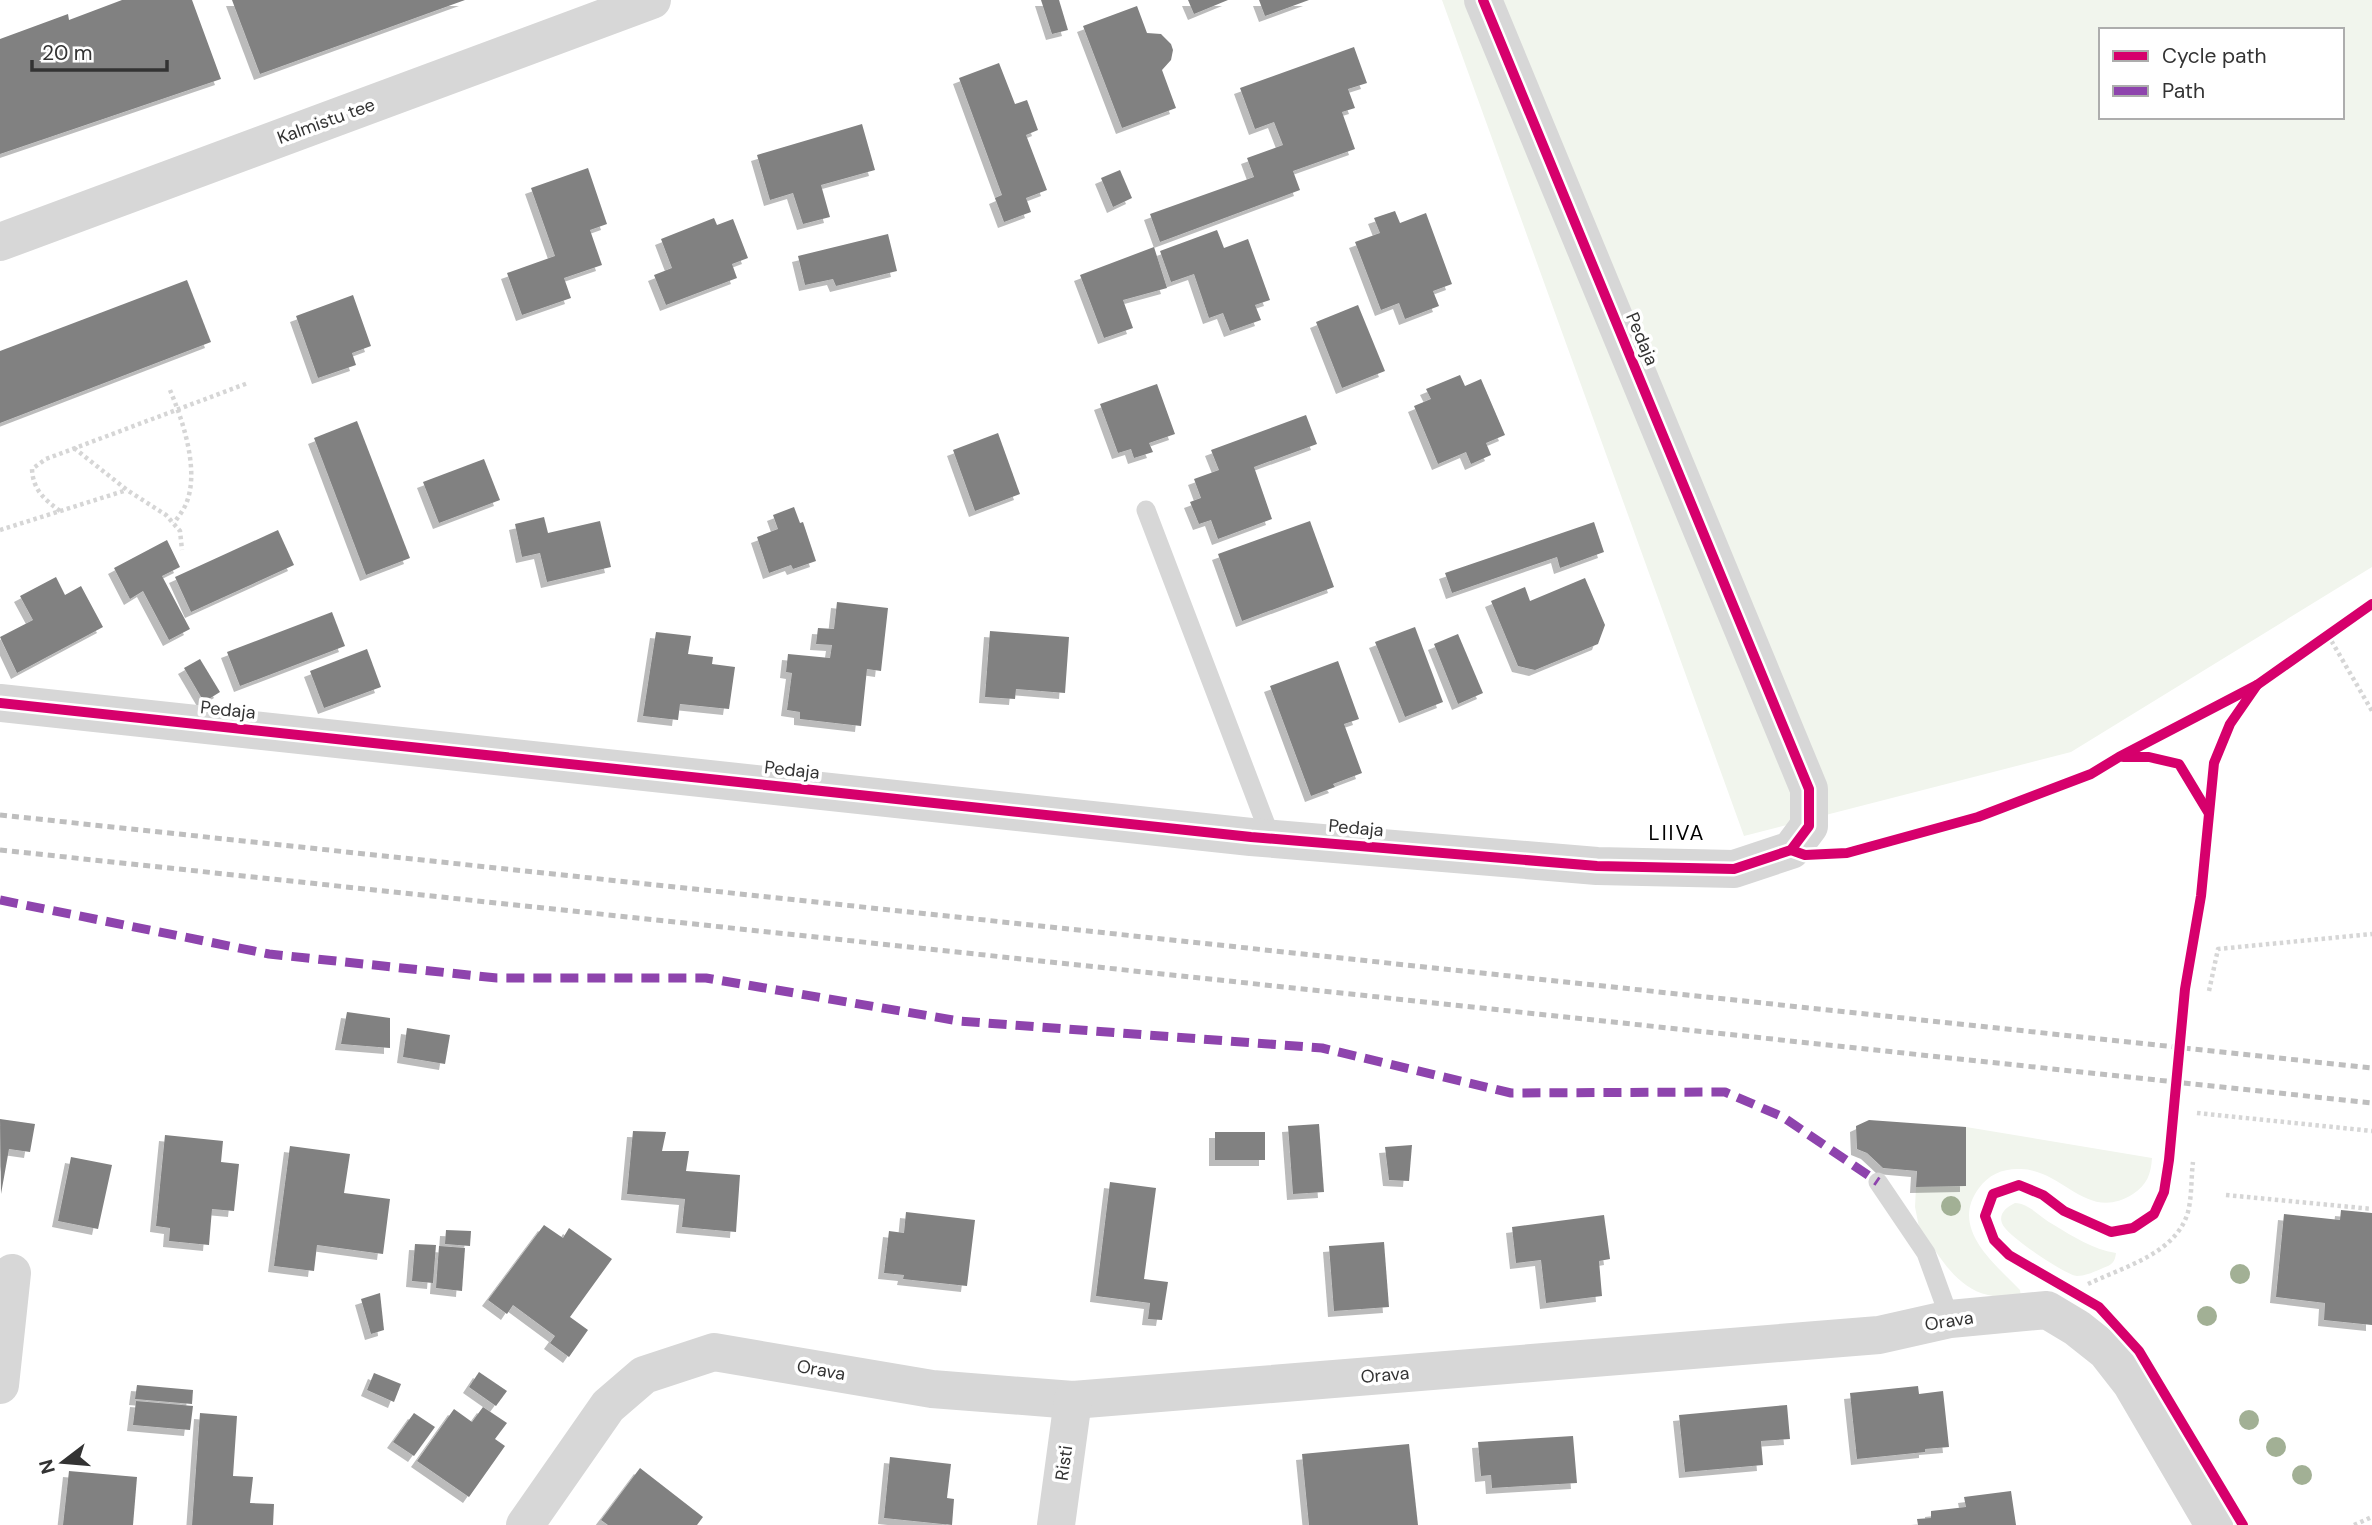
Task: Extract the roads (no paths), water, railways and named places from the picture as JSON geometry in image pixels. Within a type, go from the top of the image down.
[{"type":"street","name":"Kalmistu tee","points":[[0,242],[652,0]]},
{"type":"street","name":"Pedaja","points":[[0,704],[1271,838],[1597,866],[1734,869],[1791,850],[1808,827],[1809,789],[1483,0]]},
{"type":"street","points":[[0,1385],[12,1273]]},
{"type":"street","name":"Orava","points":[[525,1525],[608,1406],[644,1375],[714,1352],[932,1389],[1073,1400],[1879,1335],[1950,1319],[2047,1310],[2077,1328],[2106,1351],[2131,1383],[2214,1525]]},
{"type":"street","name":"Risti","points":[[1056,1525],[1073,1400]]},
{"type":"lane","points":[[1146,510],[1271,838]]},
{"type":"lane","points":[[1878,1181],[1926,1253],[1950,1319]]},
{"type":"railway","points":[[0,815],[2372,1068]]},
{"type":"railway","points":[[0,850],[2372,1103]]},
{"type":"district","name":"LIIVA","points":[[1677,833]]}]
